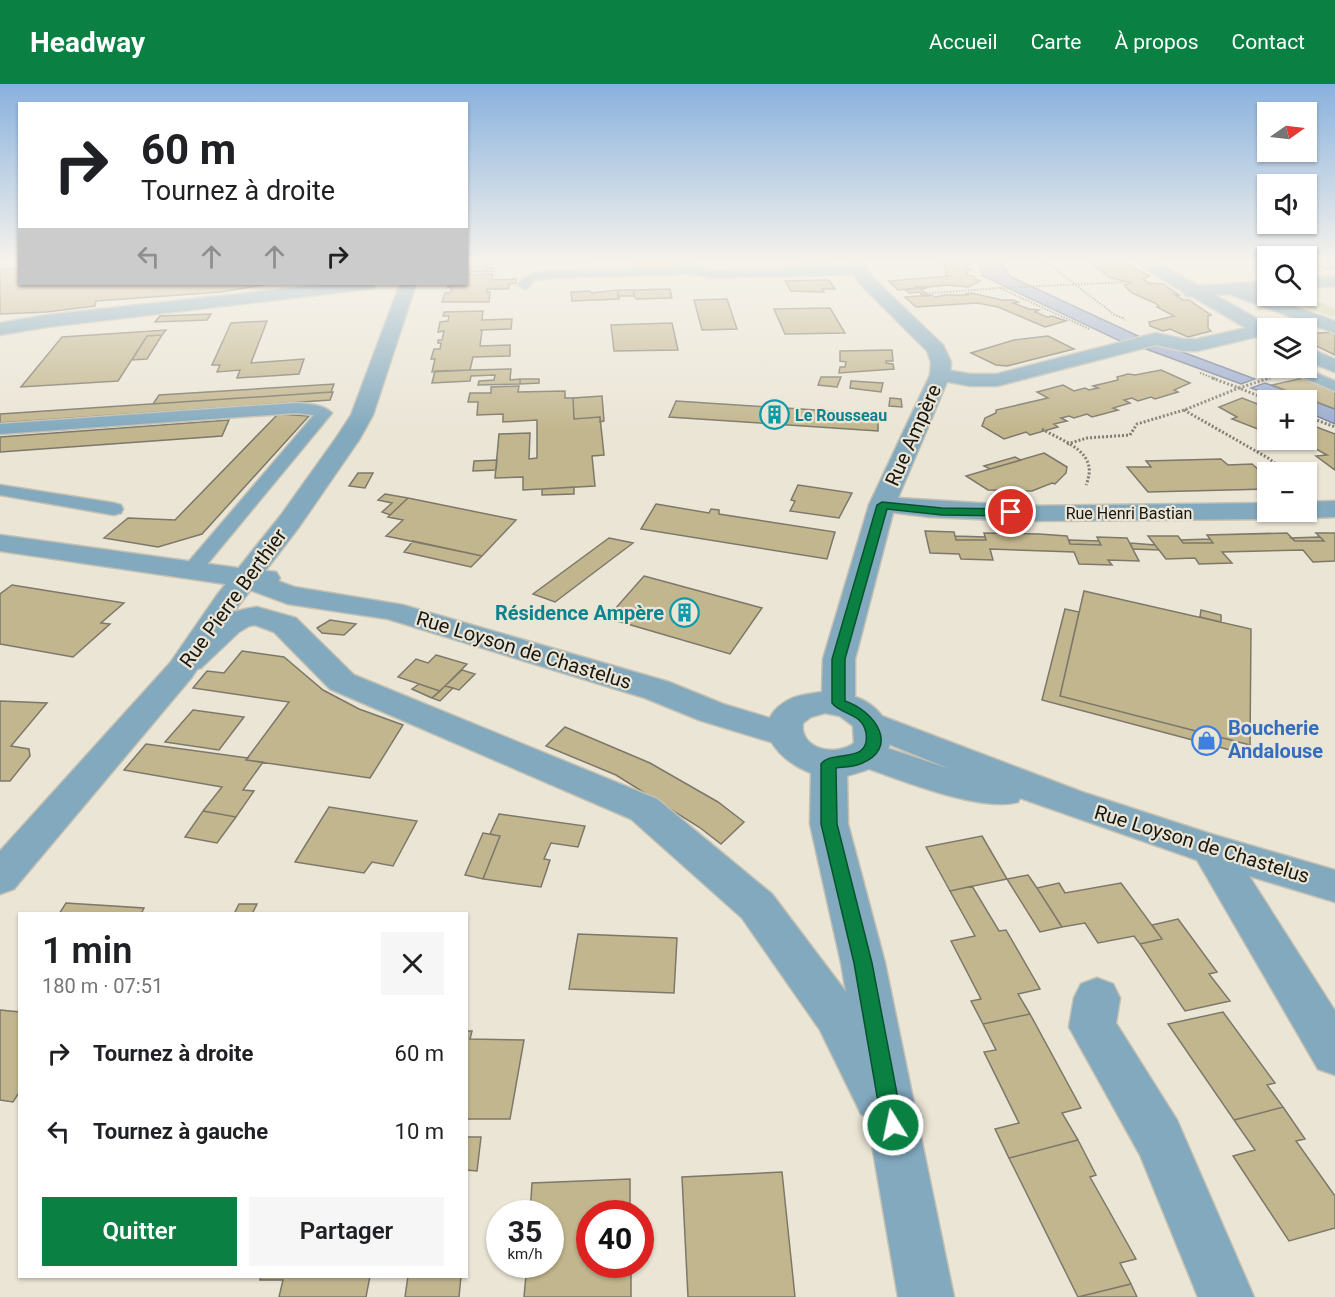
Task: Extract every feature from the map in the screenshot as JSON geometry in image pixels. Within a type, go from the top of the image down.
[{"type":"street","points":[[0,329],[76,318]]},
{"type":"street","name":"Rue Pierre Berthier","points":[[0,878],[181,670],[245,578],[290,521],[362,414],[396,318]]},
{"type":"street","name":"Rue Ampère","points":[[838,703],[839,659],[882,505],[939,375],[941,362],[936,349],[904,318]]},
{"type":"street","points":[[1243,318],[1257,324]]},
{"type":"street","points":[[1310,318],[1335,327]]},
{"type":"street","name":"Rue Ampère","points":[[939,375],[970,380],[997,380],[1162,338],[1183,345],[1197,345],[1257,328]]},
{"type":"street","points":[[1317,363],[1335,366]]},
{"type":"street","name":"Rue Henri Bastian","points":[[882,505],[942,512],[1257,511]]},
{"type":"street","points":[[1317,510],[1335,509]]},
{"type":"street","name":"Rue Loyson de Chastelus","points":[[0,543],[245,578],[288,595],[392,611],[657,690],[711,712],[786,724]]},
{"type":"street","points":[[181,670],[228,625],[241,618],[257,616],[285,625],[342,682],[644,809],[757,906],[836,1015],[893,1125]]},
{"type":"street","points":[[855,747],[813,760],[799,753],[789,744],[786,724],[798,707],[810,703],[838,703],[852,708],[855,747],[829,824],[863,963],[926,1297]]},
{"type":"street","name":"Rue Loyson de Chastelus","points":[[855,747],[947,782],[1069,802],[1211,849],[1335,886]]},
{"type":"street","points":[[1211,849],[1335,1053]]},
{"type":"street","points":[[1097,998],[1092,1027],[1159,1138],[1226,1297]]},
{"type":"lane","points":[[1317,372],[1335,386]]},
{"type":"lane","points":[[0,429],[296,408],[313,409],[324,413],[192,570]]},
{"type":"lane","points":[[0,490],[114,509]]},
{"type":"path","points":[[1066,318],[1130,346]]},
{"type":"path","points":[[1122,318],[1133,322]]},
{"type":"path","points":[[1196,371],[1257,395]]},
{"type":"path","points":[[1067,444],[1087,438],[1130,435],[1137,424],[1184,410],[1266,378]]},
{"type":"path","points":[[1184,410],[1273,462]]},
{"type":"path","points":[[1317,420],[1335,427]]},
{"type":"path","points":[[1042,429],[1085,455],[1091,464],[1091,474],[1080,492],[1057,513]]},
{"type":"water","points":[[1071,318],[1098,318],[1138,336],[1122,342]]},
{"type":"water","points":[[1161,344],[1255,379],[1241,384],[1146,349]]},
{"type":"water","points":[[1265,383],[1284,390],[1257,390],[1251,388]]},
{"type":"water","points":[[1317,402],[1335,409],[1335,424],[1317,416]]},
{"type":"building","points":[[159,318],[209,318],[207,320],[155,322]]},
{"type":"building","points":[[449,318],[512,319],[511,329],[480,330],[482,331],[480,346],[510,345],[510,356],[473,357],[470,370],[432,372],[435,359],[431,359],[434,349],[440,349],[441,343],[438,343],[438,340],[442,340],[444,331],[438,332],[440,322],[448,321]]},
{"type":"building","points":[[699,318],[733,318],[737,329],[702,330]]},
{"type":"building","points":[[778,318],[836,318],[845,333],[785,334]]},
{"type":"building","points":[[1023,318],[1056,318],[1066,321],[1045,327]]},
{"type":"building","points":[[1167,318],[1208,318],[1208,328],[1211,331],[1188,337],[1170,329],[1163,331],[1150,326],[1149,322]]},
{"type":"building","points":[[267,321],[251,363],[304,359],[299,374],[237,378],[240,370],[217,372],[220,365],[212,365],[231,323]]},
{"type":"building","points":[[672,323],[678,350],[614,351],[611,325]]},
{"type":"building","points":[[166,330],[162,335],[147,336],[118,381],[21,387],[62,337]]},
{"type":"building","points":[[1335,332],[1335,355],[1317,346],[1317,333]]},
{"type":"building","points":[[162,335],[147,359],[132,360],[147,336]]},
{"type":"building","points":[[1048,336],[1074,349],[1007,366],[996,365],[971,353],[1014,340]]},
{"type":"building","points":[[892,350],[893,361],[886,361],[886,363],[893,364],[894,369],[839,373],[840,367],[845,367],[846,362],[840,361],[840,351]]},
{"type":"building","points":[[511,369],[510,380],[520,379],[520,384],[478,385],[479,381],[494,380],[495,375],[471,376],[470,381],[432,383],[435,371]]},
{"type":"building","points":[[1161,370],[1190,383],[1174,390],[1178,392],[1155,399],[1151,397],[1138,401],[1132,398],[1124,400],[1130,403],[1113,408],[1118,410],[1092,417],[1087,414],[1074,418],[1069,416],[1061,418],[1067,421],[1054,424],[1058,427],[1030,435],[1026,432],[1004,439],[982,426],[985,418],[996,413],[996,410],[1048,398],[1037,392],[1063,385],[1074,391],[1085,388],[1089,390],[1098,388],[1093,386],[1118,380],[1117,377]]},
{"type":"building","points":[[821,377],[841,377],[837,387],[818,385]]},
{"type":"building","points":[[1303,378],[1335,391],[1335,409],[1317,402],[1317,390],[1285,390],[1272,385]]},
{"type":"building","points":[[520,379],[539,379],[539,383],[520,384]]},
{"type":"building","points":[[851,381],[883,383],[881,392],[850,388]]},
{"type":"building","points":[[334,384],[331,392],[153,404],[159,395]]},
{"type":"building","points":[[519,386],[518,392],[565,391],[565,398],[573,398],[574,419],[600,417],[604,455],[592,456],[595,486],[523,490],[523,477],[495,478],[499,434],[530,433],[529,459],[537,458],[537,420],[503,422],[503,414],[477,415],[478,402],[468,402],[470,393],[491,393],[491,387]]},
{"type":"building","points":[[333,392],[330,400],[0,423],[0,414]]},
{"type":"building","points":[[602,396],[604,421],[600,422],[600,417],[574,419],[573,398]]},
{"type":"building","points":[[890,398],[901,399],[902,407],[889,406]]},
{"type":"building","points":[[1242,398],[1257,404],[1257,429],[1232,419],[1237,417],[1219,407]]},
{"type":"building","name":"Le Rousseau","points":[[676,401],[878,414],[878,431],[669,417]]},
{"type":"building","points":[[278,414],[309,416],[202,534],[158,547],[104,538],[128,518],[175,520]]},
{"type":"building","points":[[229,420],[222,436],[0,452],[0,437]]},
{"type":"building","points":[[1317,427],[1335,434],[1335,470],[1316,456],[1327,455],[1317,449]]},
{"type":"building","points":[[1044,453],[1067,467],[1066,473],[1055,484],[1052,483],[1032,491],[988,490],[966,476]]},
{"type":"building","points":[[1015,457],[1021,460],[990,469],[984,466]]},
{"type":"building","points":[[1221,459],[1228,465],[1252,464],[1257,468],[1257,489],[1148,492],[1127,467],[1151,467],[1146,461]]},
{"type":"building","points":[[497,460],[496,470],[473,471],[474,461]]},
{"type":"building","points":[[358,473],[373,473],[365,488],[349,486]]},
{"type":"building","points":[[798,485],[852,493],[839,518],[790,511],[795,501],[791,500]]},
{"type":"building","points":[[574,487],[574,494],[542,495],[542,489]]},
{"type":"building","points":[[385,494],[408,498],[390,515],[382,512],[392,503],[378,500]]},
{"type":"building","points":[[408,498],[516,520],[482,556],[386,536],[403,520],[388,517]]},
{"type":"building","points":[[656,504],[709,513],[711,509],[719,510],[719,514],[835,532],[827,559],[641,529]]},
{"type":"building","points":[[925,531],[954,532],[956,540],[986,540],[984,533],[1067,536],[1070,544],[1101,545],[1097,537],[1127,538],[1139,561],[1108,560],[1112,565],[1079,564],[1074,552],[990,549],[993,560],[961,559],[959,554],[930,553]]},
{"type":"building","points":[[1287,533],[1295,541],[1324,541],[1316,533],[1335,533],[1335,561],[1313,562],[1303,550],[1222,552],[1232,563],[1199,564],[1195,558],[1166,559],[1148,536],[1178,536],[1183,543],[1213,543],[1207,535]]},
{"type":"building","points":[[955,536],[985,537],[986,540],[956,540]]},
{"type":"building","points":[[1320,537],[1324,541],[1295,541],[1291,538]]},
{"type":"building","points":[[609,538],[633,543],[555,602],[533,594]]},
{"type":"building","points":[[1210,539],[1213,543],[1183,543],[1181,540]]},
{"type":"building","points":[[1069,540],[1099,541],[1101,545],[1070,544]]},
{"type":"building","points":[[413,541],[482,556],[471,567],[404,552]]},
{"type":"building","points":[[1130,543],[1155,545],[1159,550],[1133,549]]},
{"type":"building","name":"Résidence Ampère","points":[[644,576],[762,608],[730,654],[607,618]]},
{"type":"building","points":[[12,585],[124,603],[101,623],[110,624],[73,657],[0,644],[0,594]]},
{"type":"building","points":[[1084,591],[1251,629],[1250,745],[1060,696]]},
{"type":"building","points":[[1065,609],[1079,612],[1060,696],[1235,741],[1234,751],[1042,700]]},
{"type":"building","points":[[1201,610],[1221,615],[1221,622],[1200,617]]},
{"type":"building","points":[[330,620],[356,624],[344,635],[322,633],[317,628]]},
{"type":"building","points":[[242,651],[284,657],[323,690],[359,709],[403,725],[370,778],[246,760],[289,702],[193,688],[207,671],[224,673]]},
{"type":"building","points":[[436,655],[467,664],[440,691],[398,677],[416,659],[428,663]]},
{"type":"building","points":[[462,670],[475,674],[459,690],[445,686]]},
{"type":"building","points":[[419,684],[440,691],[432,698],[412,689]]},
{"type":"building","points":[[445,686],[453,688],[440,701],[432,698]]},
{"type":"building","points":[[0,701],[47,703],[11,746],[29,749],[30,756],[10,781],[0,781]]},
{"type":"building","points":[[193,710],[244,717],[219,750],[165,742]]},
{"type":"building","points":[[565,727],[650,763],[718,802],[744,822],[721,844],[699,827],[616,775],[546,746]]},
{"type":"building","points":[[146,744],[263,762],[243,790],[254,791],[236,817],[203,811],[222,787],[124,770]]},
{"type":"building","points":[[329,807],[417,821],[393,866],[372,862],[364,873],[295,862]]},
{"type":"building","points":[[203,811],[236,817],[217,843],[185,837]]},
{"type":"building","points":[[499,814],[585,826],[578,847],[551,843],[544,859],[550,860],[541,887],[483,879],[500,836],[490,834]]},
{"type":"building","points":[[483,833],[500,836],[483,879],[465,875]]},
{"type":"building","points":[[982,836],[1007,879],[950,891],[926,847]]},
{"type":"building","points":[[1028,875],[1062,927],[1040,932],[1007,879]]},
{"type":"building","points":[[1059,883],[1065,893],[1121,883],[1162,939],[1140,944],[1134,936],[1098,943],[1085,923],[1062,927],[1037,888]]},
{"type":"building","points":[[972,886],[999,931],[1006,930],[1040,989],[1018,994],[1030,1014],[983,1024],[971,1001],[981,999],[951,941],[975,936],[950,891]]},
{"type":"building","points":[[66,903],[144,908],[142,912],[60,912]]},
{"type":"building","points":[[239,904],[257,904],[253,912],[235,912]]},
{"type":"building","points":[[1178,919],[1217,972],[1209,974],[1230,1001],[1185,1011],[1140,944],[1162,939],[1152,925]]},
{"type":"building","points":[[578,934],[677,938],[674,993],[569,989]]},
{"type":"building","points":[[0,1010],[18,1012],[18,1094],[13,1102],[0,1100]]},
{"type":"building","points":[[1223,1012],[1275,1083],[1267,1085],[1283,1107],[1234,1120],[1168,1024]]},
{"type":"building","points":[[1030,1014],[1081,1108],[1062,1113],[1078,1140],[1009,1158],[995,1129],[1019,1123],[984,1052],[996,1050],[983,1024]]},
{"type":"building","points":[[468,1031],[472,1031],[470,1039],[524,1040],[510,1119],[468,1119]]},
{"type":"building","points":[[1283,1107],[1305,1139],[1296,1141],[1335,1196],[1335,1228],[1289,1241],[1233,1156],[1255,1150],[1234,1120]]},
{"type":"building","points":[[468,1137],[481,1137],[477,1171],[468,1170]]},
{"type":"building","points":[[1078,1140],[1096,1175],[1090,1177],[1136,1259],[1120,1263],[1131,1284],[1078,1297],[1009,1158]]},
{"type":"building","points":[[782,1172],[795,1297],[688,1297],[682,1177]]},
{"type":"building","points":[[630,1179],[630,1200],[576,1200],[576,1278],[631,1278],[631,1297],[524,1297],[526,1278],[564,1278],[564,1200],[531,1200],[532,1183]]},
{"type":"building","points":[[260,1278],[370,1278],[366,1297],[279,1297],[283,1280],[260,1280]]},
{"type":"building","points":[[408,1278],[461,1278],[459,1297],[405,1297]]},
{"type":"building","points":[[1131,1284],[1137,1297],[1078,1297]]},
{"type":"place","name":"Le Rousseau","points":[[774,415]]},
{"type":"place","name":"Résidence Ampère","points":[[685,613]]},
{"type":"place","name":"Boucherie Andalouse","points":[[1207,740]]},
{"type":"route","points":[[893,1125],[863,963],[829,824],[829,764],[856,760],[866,754],[872,746],[874,736],[871,725],[864,716],[838,703],[839,659],[882,505],[942,512],[1011,512]]}]
